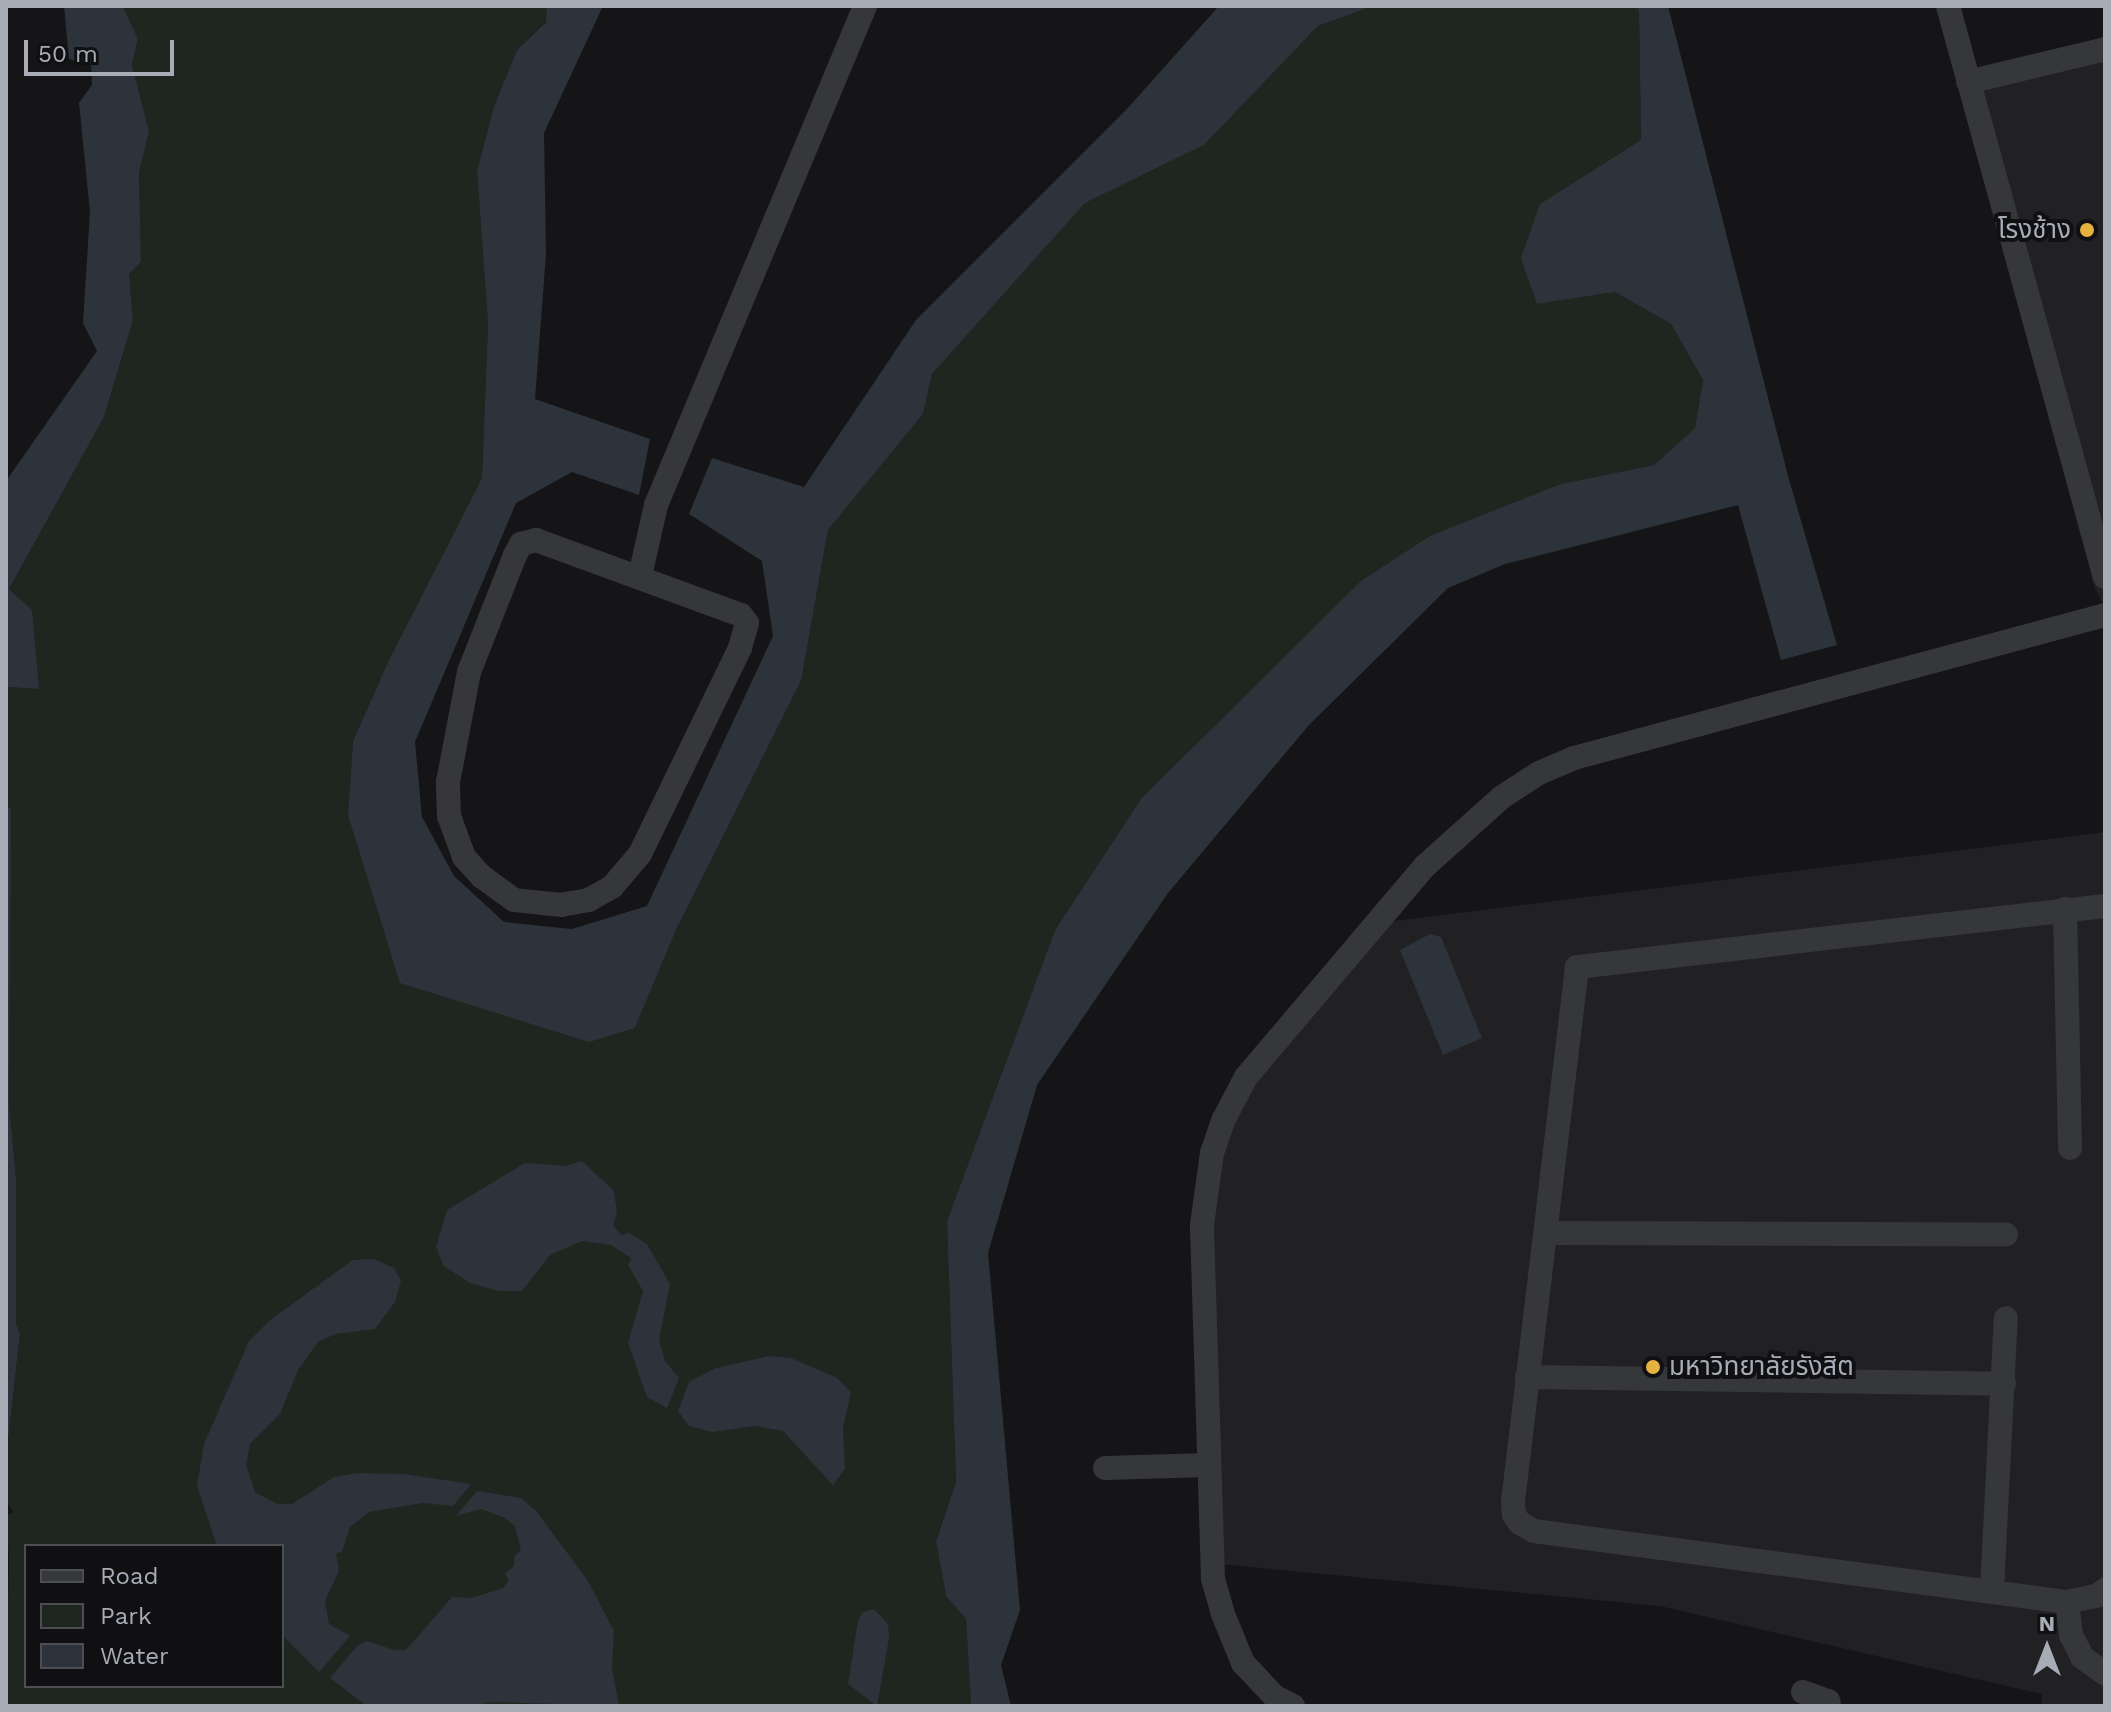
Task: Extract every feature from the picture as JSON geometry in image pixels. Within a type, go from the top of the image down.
[{"type":"street","points":[[640,576],[656,505],[865,6]]},
{"type":"street","points":[[1948,6],[2105,577]]},
{"type":"street","points":[[1968,82],[2105,49]]},
{"type":"street","points":[[536,540],[640,576],[741,615],[747,623],[747,634],[640,854],[626,873],[612,887],[589,900],[562,905],[514,900],[482,877],[464,857],[449,816],[448,782],[469,672],[521,544],[536,540]]},
{"type":"street","points":[[1293,1706],[1275,1697],[1243,1663],[1223,1614],[1213,1578],[1202,1225],[1212,1153],[1224,1119],[1246,1077],[1397,897],[1457,835],[1502,797],[1539,773],[1574,758],[2105,615]]},
{"type":"street","points":[[2105,906],[1577,967],[1513,1501],[1520,1523],[1534,1531],[2067,1602],[2096,1596],[2105,1590]]},
{"type":"street","points":[[2065,909],[2070,1148]]},
{"type":"street","points":[[1547,1233],[2006,1235]]},
{"type":"street","points":[[1992,1590],[2006,1318]]},
{"type":"street","points":[[1527,1377],[2004,1384]]},
{"type":"street","points":[[1105,1468],[1209,1465]]},
{"type":"street","points":[[2067,1602],[2071,1635],[2082,1657],[2105,1674]]},
{"type":"street","points":[[1803,1692],[1828,1701],[1829,1706]]},
{"type":"shaded area","points":[[2105,52],[2105,608],[2094,586],[1959,84]]},
{"type":"shaded area","name":"มหาวิทยาลัยรังสิต","points":[[2105,832],[2105,1706],[2042,1706],[2042,1694],[1660,1606],[1208,1563],[1208,1151],[1362,925]]},
{"type":"green space","points":[[123,6],[547,6],[546,21],[517,50],[494,106],[477,171],[488,324],[482,478],[389,660],[353,741],[348,815],[635,1028],[676,930],[801,681],[828,530],[923,414],[932,374],[1085,203],[1204,145],[1318,26],[1373,6],[1635,6],[1639,9],[1641,140],[1541,204],[1537,304],[1615,292],[1671,324],[1703,380],[1695,428],[1654,465],[1561,484],[1141,799],[1055,930],[947,1221],[956,1482],[936,1541],[946,1596],[966,1618],[971,1706],[6,1706],[9,1557],[6,1516],[13,1512],[6,1501],[6,1459],[20,1333],[16,1324],[16,1178],[9,1102],[10,809],[6,805],[6,687],[38,689],[9,589],[104,417],[133,320],[129,273],[141,262],[139,173],[149,131],[132,65],[138,39]]},
{"type":"water","points":[[64,6],[123,6],[138,39],[132,65],[149,131],[139,173],[141,262],[129,274],[133,320],[104,417],[9,589],[32,610],[39,689],[6,687],[6,481],[97,351],[83,323],[90,212],[79,103],[92,85],[91,65],[69,59]]},
{"type":"water","points":[[547,6],[603,6],[544,133],[546,254],[535,399],[650,439],[639,495],[572,472],[516,503],[415,742],[422,817],[454,876],[504,922],[572,929],[647,906],[773,636],[762,561],[689,514],[712,458],[804,487],[916,320],[1126,110],[1219,6],[1373,6],[1318,26],[1204,145],[1085,203],[932,374],[923,414],[828,530],[801,681],[676,930],[635,1028],[589,1042],[400,983],[348,815],[353,741],[389,660],[482,478],[488,324],[477,171],[494,106],[517,50],[546,22]]},
{"type":"water","points":[[1635,6],[1668,6],[1788,476],[1837,645],[1781,660],[1738,505],[1505,564],[1448,588],[1309,725],[1168,893],[1037,1085],[988,1253],[1020,1610],[1001,1665],[1011,1706],[971,1706],[966,1619],[946,1596],[936,1541],[956,1482],[947,1221],[1055,930],[1141,799],[1361,581],[1430,536],[1561,484],[1654,465],[1695,428],[1703,380],[1671,324],[1615,292],[1537,304],[1521,258],[1540,204],[1641,140],[1639,10]]},
{"type":"water","points":[[6,805],[11,809],[9,1102],[16,1178],[16,1324],[20,1333],[6,1459]]},
{"type":"water","points":[[1430,934],[1441,937],[1482,1038],[1443,1055],[1400,950]]},
{"type":"water","points":[[582,1161],[614,1191],[617,1213],[613,1225],[621,1235],[629,1233],[647,1244],[670,1284],[659,1340],[665,1361],[679,1378],[667,1408],[647,1397],[628,1343],[643,1291],[628,1265],[631,1258],[611,1245],[582,1241],[550,1255],[522,1291],[499,1291],[470,1283],[444,1266],[436,1247],[447,1210],[525,1163],[566,1166]]},
{"type":"water","points":[[374,1259],[394,1268],[401,1281],[395,1302],[375,1329],[336,1334],[319,1341],[298,1370],[280,1414],[250,1444],[246,1465],[255,1492],[277,1504],[292,1504],[334,1477],[357,1473],[404,1474],[471,1484],[453,1506],[422,1503],[369,1512],[350,1527],[342,1551],[336,1554],[339,1571],[325,1601],[329,1624],[350,1636],[319,1672],[284,1637],[284,1544],[216,1544],[197,1486],[204,1444],[249,1341],[270,1320],[353,1260]]},
{"type":"water","points":[[769,1356],[791,1358],[837,1378],[851,1392],[843,1428],[845,1469],[833,1485],[783,1431],[755,1426],[712,1432],[689,1426],[678,1411],[689,1382],[716,1368]]},
{"type":"water","points":[[477,1491],[521,1498],[536,1511],[588,1581],[614,1631],[612,1668],[619,1706],[493,1702],[471,1706],[367,1706],[330,1678],[358,1645],[367,1641],[394,1650],[406,1650],[452,1597],[472,1598],[503,1588],[509,1580],[505,1574],[514,1566],[514,1557],[521,1550],[515,1526],[505,1518],[481,1509],[456,1516]]},
{"type":"water","points":[[874,1609],[888,1624],[889,1638],[877,1706],[848,1684],[858,1620],[863,1612]]},
{"type":"place","name":"โรงช้าง","points":[[2087,230]]},
{"type":"place","name":"มหาวิทยาลัยรังสิต","points":[[1653,1367]]}]
